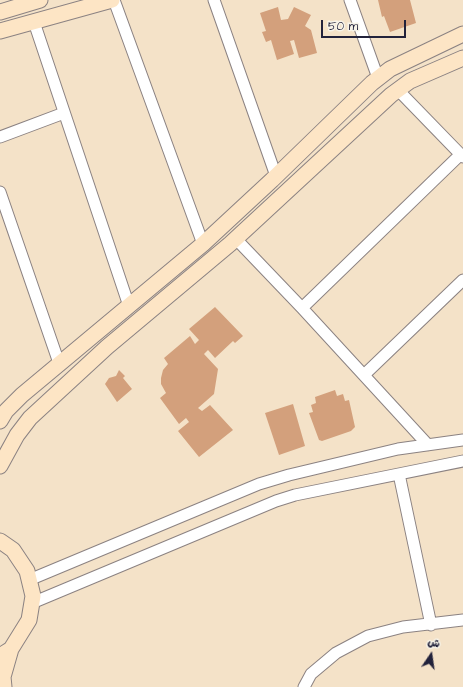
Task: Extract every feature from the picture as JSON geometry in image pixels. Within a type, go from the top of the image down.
[{"type":"street","points":[[0,12],[40,0]]},
{"type":"street","points":[[0,31],[113,0],[203,244]]},
{"type":"street","points":[[214,0],[276,176]]},
{"type":"street","points":[[350,0],[378,78]]},
{"type":"street","points":[[34,22],[129,306]]},
{"type":"street","points":[[0,421],[6,411],[22,395],[203,244],[378,78],[390,69],[415,56],[463,34]]},
{"type":"street","points":[[0,466],[17,435],[30,418],[107,347],[236,239],[398,90],[410,81],[463,58]]},
{"type":"street","points":[[302,308],[462,156],[398,90]]},
{"type":"street","points":[[0,137],[64,113]]},
{"type":"street","points":[[332,122],[346,138]]},
{"type":"street","points":[[0,192],[59,363]]},
{"type":"street","points":[[236,239],[302,308],[428,445]]},
{"type":"street","points":[[364,375],[463,280]]},
{"type":"street","points":[[30,580],[259,484],[288,475],[391,450],[463,440]]},
{"type":"street","points":[[32,603],[276,500],[463,461]]},
{"type":"street","points":[[399,474],[432,625]]},
{"type":"street","points":[[0,541],[13,550],[27,571],[33,596],[29,620],[5,652],[3,677],[4,687]]},
{"type":"street","points":[[304,687],[311,674],[336,653],[368,636],[403,627],[432,625],[463,620]]},
{"type":"building","points":[[378,0],[410,0],[416,23],[390,32],[384,16],[382,17]]},
{"type":"building","points":[[278,7],[281,20],[288,19],[294,7],[311,15],[305,26],[311,30],[317,53],[299,58],[294,40],[290,41],[294,54],[277,60],[271,40],[266,42],[262,32],[266,31],[260,13]]},
{"type":"building","points":[[215,307],[243,336],[235,343],[233,341],[215,358],[208,350],[204,354],[218,369],[214,394],[198,408],[202,411],[210,405],[233,430],[199,457],[178,431],[189,422],[186,418],[179,424],[160,398],[166,393],[161,384],[161,378],[163,370],[168,364],[164,358],[190,336],[195,344],[199,340],[189,329]]},
{"type":"building","points":[[119,370],[125,376],[123,378],[132,389],[117,402],[105,384],[109,378],[116,376]]},
{"type":"building","points":[[335,390],[337,396],[343,394],[345,401],[349,400],[355,427],[351,431],[322,441],[319,440],[309,413],[313,412],[311,405],[316,403],[315,397]]},
{"type":"building","points":[[293,404],[305,446],[279,455],[265,413]]}]
